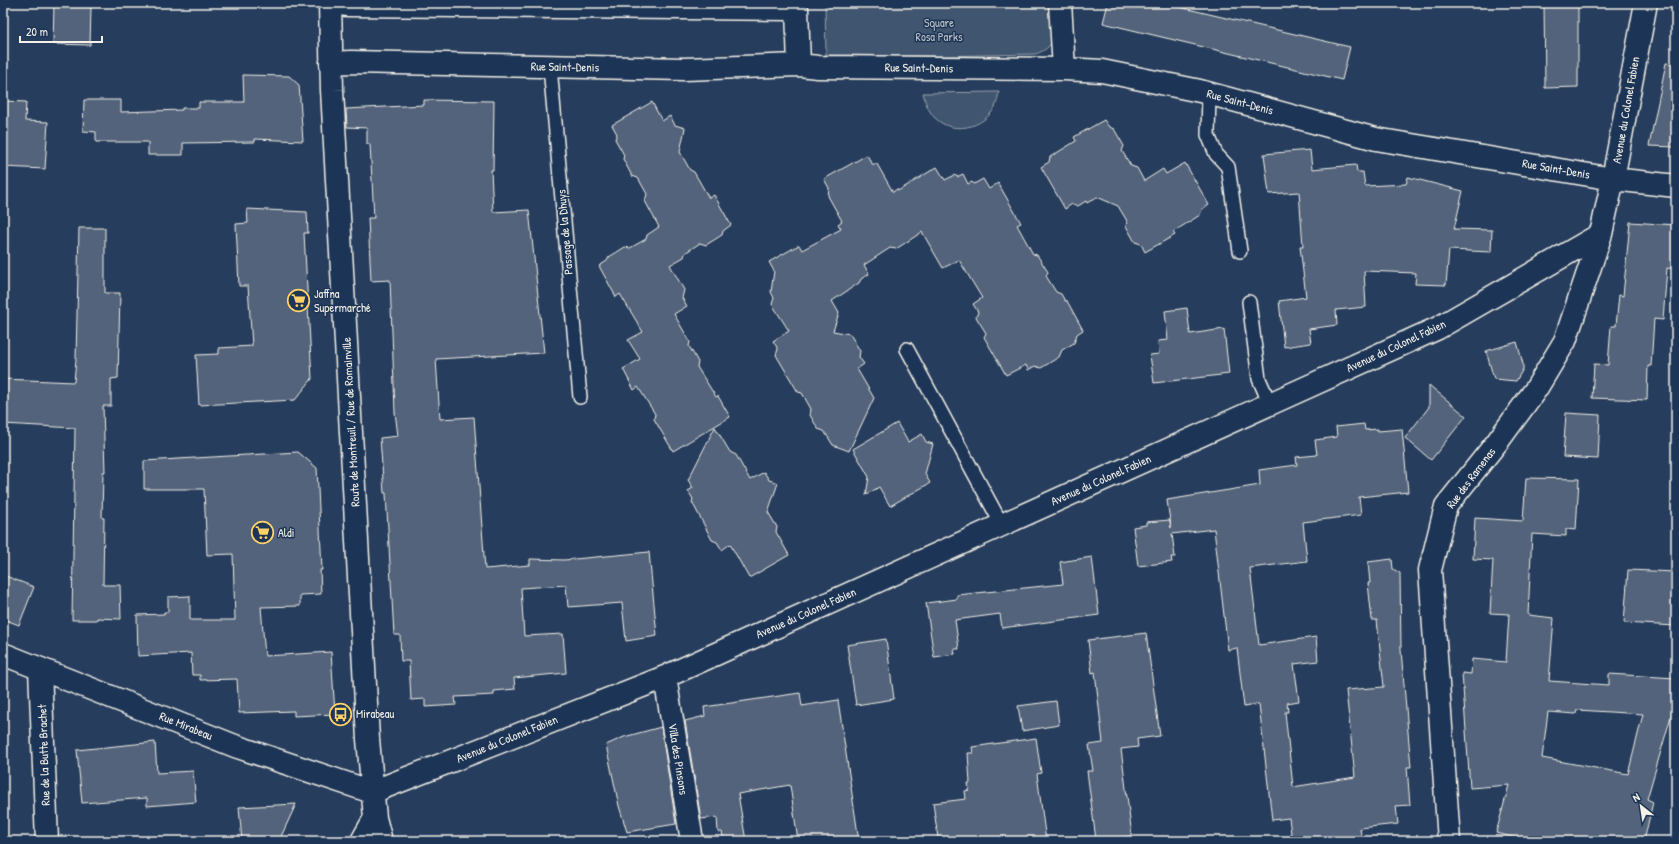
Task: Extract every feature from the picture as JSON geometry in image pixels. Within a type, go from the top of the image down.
[{"type":"street","points":[[330,3],[348,5],[797,6],[799,65]]},
{"type":"street","name":"Route de Montreuil / Rue de Romainville","points":[[330,3],[331,63],[372,792],[375,818],[381,841]]},
{"type":"street","points":[[1060,3],[1064,70]]},
{"type":"street","name":"Avenue du Colonel Fabien","points":[[372,792],[665,677],[1438,328],[1601,234],[1613,179],[1646,3]]},
{"type":"street","name":"Rue Saint-Denis","points":[[331,63],[351,62],[684,69],[799,65],[818,67],[1102,71],[1209,93],[1376,139],[1613,179],[1676,186]]},
{"type":"street","name":"Rue des Ramenas","points":[[1449,841],[1430,570],[1446,506],[1498,442],[1536,389],[1564,341],[1601,234]]},
{"type":"street","name":"Rue Mirabeau","points":[[3,654],[235,746],[372,792]]},
{"type":"street","name":"Rue de la Butte Brachet","points":[[40,668],[47,841]]},
{"type":"street","name":"Villa des Pinsons","points":[[665,677],[692,841]]},
{"type":"street","points":[[362,841],[375,818]]},
{"type":"lane","name":"Passage de la Dhuys","points":[[550,67],[580,396]]},
{"type":"lane","points":[[1209,93],[1208,135],[1216,154],[1228,167],[1240,251]]},
{"type":"lane","points":[[1249,302],[1259,379],[1270,404]]},
{"type":"lane","points":[[907,349],[1002,525]]},
{"type":"green space","name":"Square Rosa Parks","points":[[825,3],[1053,3],[1055,27],[1049,46],[1043,51],[1035,54],[936,56],[826,55]]},
{"type":"green space","points":[[999,92],[995,107],[990,114],[976,124],[958,128],[941,123],[934,117],[927,106],[923,93]]},
{"type":"building","points":[[1108,3],[1162,3],[1350,47],[1342,80],[1103,23]]},
{"type":"building","points":[[1544,3],[1578,3],[1578,87],[1545,88]]},
{"type":"building","points":[[54,4],[91,7],[90,45],[53,44]]},
{"type":"building","points":[[1666,63],[1676,64],[1676,147],[1649,146]]},
{"type":"building","points":[[243,75],[289,76],[299,85],[303,141],[255,139],[255,142],[183,143],[183,155],[148,155],[148,142],[96,142],[96,132],[83,131],[84,100],[121,100],[121,112],[199,108],[199,102],[244,102]]},
{"type":"building","points":[[424,100],[494,101],[493,170],[491,170],[493,212],[529,210],[544,353],[436,359],[440,419],[474,417],[485,569],[530,565],[530,559],[564,560],[649,552],[657,636],[626,641],[622,603],[568,607],[566,585],[521,588],[524,636],[563,634],[566,673],[514,678],[515,689],[494,691],[494,695],[455,697],[456,705],[425,707],[425,699],[411,700],[409,661],[401,661],[400,635],[394,635],[386,493],[384,493],[380,438],[398,436],[395,412],[390,280],[371,281],[368,218],[374,218],[370,144],[367,144],[367,128],[347,127],[346,109],[424,105]]},
{"type":"building","points":[[3,101],[26,102],[25,121],[48,122],[45,169],[3,167]]},
{"type":"building","points":[[652,102],[662,121],[670,116],[675,125],[685,128],[680,152],[709,198],[714,195],[731,225],[723,231],[722,235],[706,245],[700,243],[685,253],[684,257],[670,265],[684,290],[682,298],[687,306],[674,314],[690,342],[689,346],[698,362],[697,367],[716,397],[718,396],[730,417],[673,451],[654,419],[655,414],[638,387],[634,390],[623,369],[640,359],[628,340],[643,332],[620,294],[616,297],[599,266],[607,261],[609,257],[625,247],[630,248],[646,239],[647,235],[659,227],[645,201],[647,194],[638,178],[632,176],[623,159],[624,155],[615,139],[617,134],[612,125]]},
{"type":"building","points":[[1104,120],[1109,127],[1114,129],[1124,146],[1122,151],[1131,166],[1137,168],[1144,181],[1163,169],[1166,174],[1185,163],[1209,205],[1202,209],[1200,215],[1173,232],[1175,235],[1145,252],[1141,244],[1135,242],[1126,226],[1127,221],[1118,206],[1097,197],[1078,206],[1072,204],[1065,209],[1041,167],[1049,162],[1050,157],[1076,141],[1074,137]]},
{"type":"building","points":[[1310,150],[1312,169],[1356,165],[1357,172],[1363,172],[1365,186],[1406,184],[1408,177],[1463,191],[1454,229],[1492,230],[1491,252],[1449,250],[1446,285],[1415,284],[1416,273],[1364,271],[1366,307],[1336,310],[1337,325],[1309,329],[1311,343],[1284,347],[1279,301],[1306,297],[1300,246],[1303,246],[1299,192],[1269,194],[1264,154]]},
{"type":"building","points":[[867,155],[872,164],[877,164],[893,192],[897,189],[898,191],[937,167],[945,180],[955,175],[957,177],[963,174],[968,184],[972,182],[974,184],[983,179],[989,189],[998,183],[1021,223],[1017,225],[1033,254],[1037,255],[1048,272],[1046,276],[1056,292],[1061,294],[1065,301],[1067,301],[1083,330],[1077,334],[1074,343],[1062,350],[1059,357],[1041,368],[1035,366],[1028,370],[1026,365],[1006,375],[984,337],[986,333],[976,317],[978,312],[973,304],[982,298],[959,260],[943,268],[922,232],[896,249],[890,248],[864,265],[869,274],[861,279],[859,283],[832,301],[839,313],[833,331],[850,334],[860,351],[859,357],[864,364],[857,369],[874,398],[849,451],[833,445],[824,431],[818,429],[810,415],[811,409],[802,393],[798,392],[776,355],[778,349],[773,341],[789,331],[772,304],[774,298],[771,292],[774,271],[769,262],[799,245],[802,250],[841,229],[838,224],[842,221],[828,196],[829,188],[824,179]]},
{"type":"building","points":[[247,209],[307,212],[308,233],[304,233],[312,379],[295,400],[199,405],[196,355],[219,354],[219,348],[252,346],[248,286],[239,286],[236,224],[248,223]]},
{"type":"building","points":[[1630,222],[1676,225],[1676,269],[1667,268],[1663,320],[1654,319],[1651,366],[1648,366],[1647,400],[1592,398],[1594,364],[1608,365],[1611,326],[1616,326],[1619,295],[1623,296]]},
{"type":"building","points":[[79,228],[105,228],[105,293],[120,293],[118,378],[111,379],[111,406],[103,406],[105,472],[103,472],[102,518],[104,518],[103,585],[120,585],[121,619],[97,618],[97,620],[72,620],[75,428],[3,424],[3,379],[74,382],[76,359]]},
{"type":"building","points":[[1187,308],[1190,334],[1224,329],[1229,374],[1154,383],[1150,355],[1159,354],[1158,341],[1168,340],[1165,311]]},
{"type":"building","points":[[1517,342],[1523,369],[1516,381],[1494,379],[1486,351]]},
{"type":"building","points":[[1429,385],[1466,416],[1431,460],[1405,438],[1429,407]]},
{"type":"building","points":[[1566,413],[1600,415],[1598,459],[1563,457]]},
{"type":"building","points":[[897,423],[908,442],[922,434],[926,442],[933,444],[925,474],[930,483],[890,506],[879,487],[866,495],[869,477],[853,449]]},
{"type":"building","points":[[1364,424],[1365,430],[1378,429],[1378,431],[1402,429],[1408,492],[1359,497],[1361,515],[1303,522],[1307,561],[1250,568],[1259,645],[1316,637],[1318,661],[1294,664],[1299,701],[1287,703],[1288,712],[1285,712],[1293,787],[1355,777],[1346,690],[1384,687],[1377,620],[1372,620],[1368,583],[1370,583],[1368,562],[1392,559],[1393,569],[1400,573],[1401,650],[1411,767],[1407,767],[1410,805],[1396,806],[1398,824],[1360,828],[1362,841],[1292,841],[1289,818],[1272,820],[1259,704],[1244,707],[1237,648],[1228,650],[1214,529],[1172,534],[1175,557],[1171,557],[1172,562],[1138,566],[1133,527],[1146,525],[1146,522],[1170,520],[1167,500],[1260,485],[1259,470],[1297,465],[1296,457],[1317,455],[1315,440],[1337,437],[1336,427]]},
{"type":"building","points":[[715,427],[730,452],[736,455],[750,480],[764,472],[769,480],[778,483],[768,512],[777,527],[776,532],[789,555],[749,578],[730,544],[722,550],[717,542],[712,540],[692,502],[693,499],[688,491],[693,488],[688,480]]},
{"type":"building","points":[[298,452],[317,468],[322,570],[320,570],[321,594],[300,595],[300,606],[261,607],[265,656],[331,652],[335,714],[294,716],[294,711],[239,713],[237,679],[200,680],[200,675],[192,675],[191,653],[138,656],[137,615],[164,614],[164,612],[168,612],[168,597],[190,596],[190,620],[235,620],[233,554],[207,555],[204,489],[144,489],[144,461]]},
{"type":"building","points":[[1526,478],[1579,479],[1576,530],[1566,529],[1566,536],[1532,534],[1528,615],[1554,618],[1549,681],[1609,685],[1609,674],[1676,678],[1676,699],[1647,799],[1653,802],[1644,841],[1529,841],[1496,833],[1509,785],[1470,788],[1462,673],[1471,674],[1472,659],[1506,662],[1509,614],[1490,613],[1493,560],[1473,559],[1475,518],[1523,521]],"holes":[[[1577,710],[1643,714],[1628,774],[1542,758],[1548,712],[1576,714]]]},
{"type":"building","points":[[1092,557],[1099,615],[1002,628],[1000,614],[955,620],[959,649],[954,649],[955,654],[934,657],[926,603],[957,599],[957,595],[1063,584],[1060,562]]},
{"type":"building","points":[[1628,570],[1676,572],[1676,626],[1624,623]]},
{"type":"building","points":[[3,575],[34,587],[19,625],[3,619]]},
{"type":"building","points":[[1146,633],[1160,736],[1137,739],[1138,747],[1121,749],[1132,836],[1096,840],[1087,771],[1093,771],[1089,745],[1103,743],[1095,672],[1092,673],[1088,640]]},
{"type":"building","points":[[886,639],[894,699],[856,705],[847,645]]},
{"type":"building","points":[[800,693],[802,706],[838,700],[859,841],[798,841],[790,785],[738,794],[746,841],[724,841],[722,832],[718,832],[717,817],[701,819],[685,721],[705,716],[704,707]]},
{"type":"building","points":[[1056,701],[1059,725],[1022,731],[1018,706]]},
{"type":"building","points":[[661,727],[676,824],[627,832],[619,806],[606,745],[624,737]]},
{"type":"building","points":[[1036,738],[1041,773],[1037,774],[1046,841],[942,841],[942,838],[938,838],[933,803],[966,799],[965,791],[969,790],[968,783],[970,783],[968,753],[973,753],[972,747]]},
{"type":"building","points":[[155,742],[157,773],[193,771],[196,802],[147,806],[147,798],[82,803],[77,750]]},
{"type":"building","points":[[296,804],[279,841],[242,841],[239,807]]},
{"type":"place","name":"Jaffna Supermarché","points":[[298,301]]},
{"type":"place","name":"Aldi","points":[[263,533]]},
{"type":"place","name":"Mirabeau","points":[[340,714]]}]
